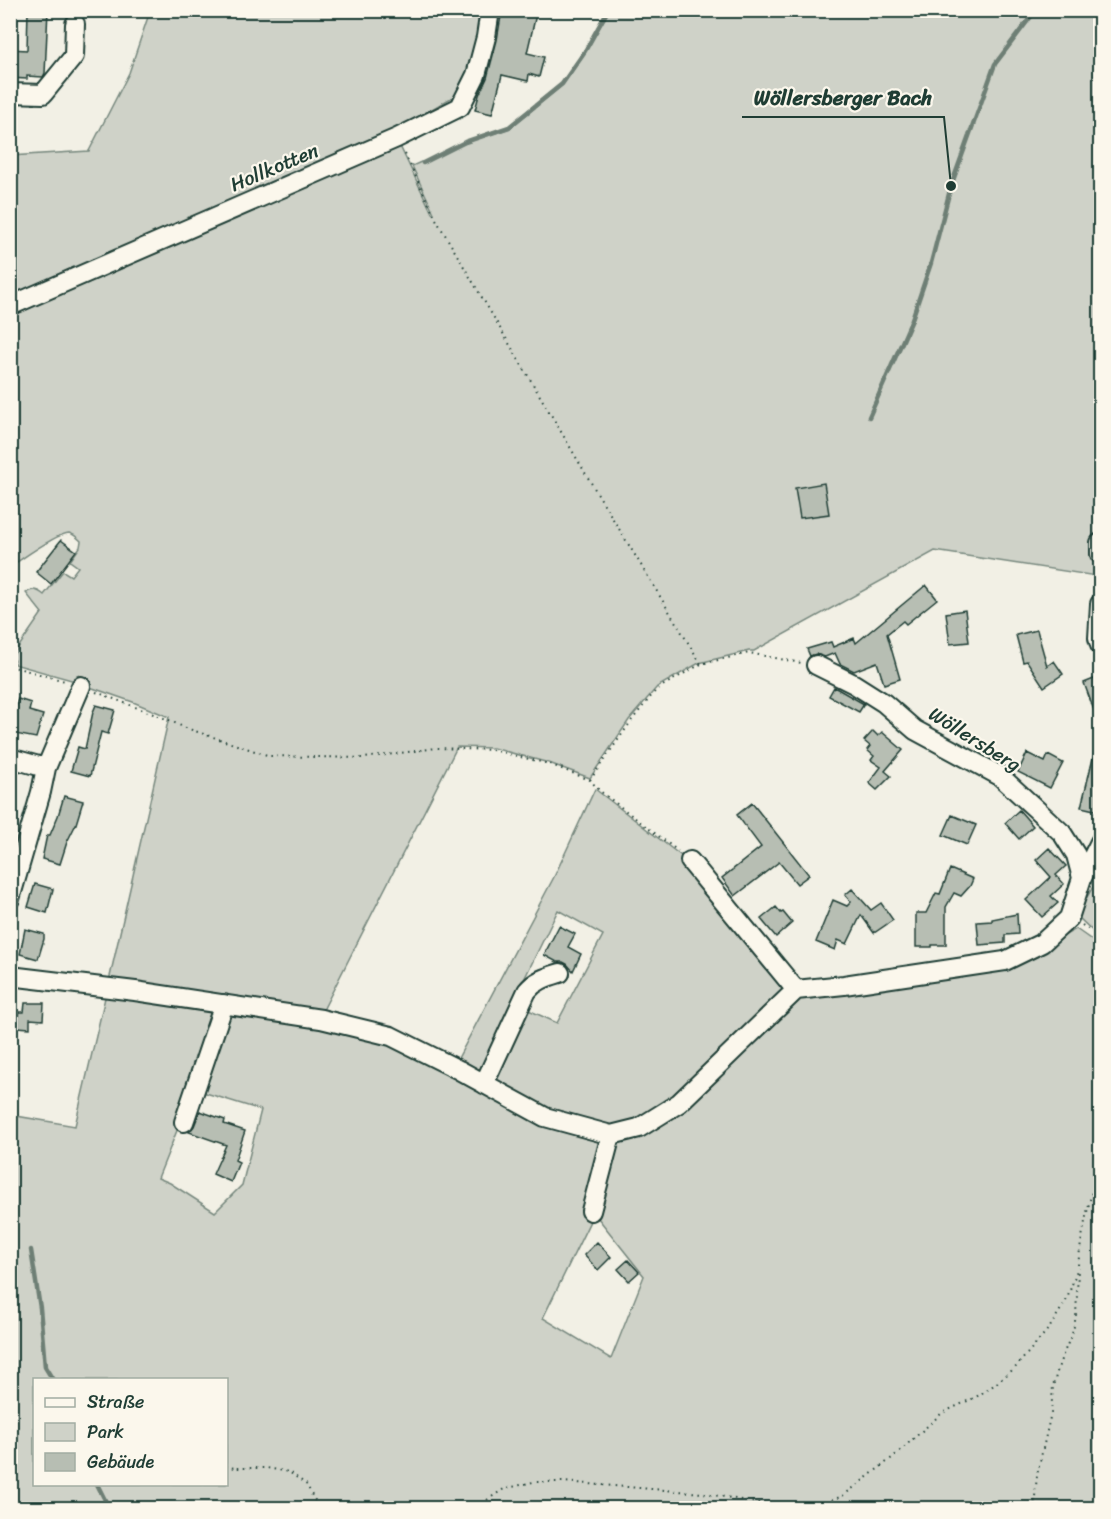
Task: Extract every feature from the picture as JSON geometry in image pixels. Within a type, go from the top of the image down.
[{"type":"street","name":"Hollkotten","points":[[10,306],[397,138],[460,107],[476,75],[490,10]]},
{"type":"street","points":[[10,93],[43,94],[74,56],[75,24]]},
{"type":"street","points":[[1101,543],[1101,554]]},
{"type":"street","points":[[1101,604],[1098,638],[1101,645]]},
{"type":"street","name":"Wöllersberg","points":[[816,665],[854,684],[884,704],[915,730],[1000,776],[1062,833],[1076,855],[1082,878]]},
{"type":"street","points":[[10,899],[46,768],[81,686]]},
{"type":"street","points":[[10,758],[46,768]]},
{"type":"street","points":[[10,976],[135,991],[321,1019],[392,1036],[545,1117],[611,1135],[639,1128],[679,1103],[802,989],[1005,961],[1042,943],[1069,918],[1082,878],[1101,842]]},
{"type":"street","points":[[690,861],[802,989]]},
{"type":"street","points":[[484,1084],[527,991],[541,979],[560,974]]},
{"type":"street","points":[[184,1122],[224,1004]]},
{"type":"street","points":[[591,1211],[611,1135]]},
{"type":"path","points":[[397,138],[437,220],[590,481],[701,664]]},
{"type":"path","points":[[590,780],[657,688],[701,664],[749,652],[816,665]]},
{"type":"path","points":[[10,666],[81,686],[183,727],[270,756],[365,758],[448,748],[492,750],[549,764],[590,780],[600,791],[690,861]]},
{"type":"path","points":[[1069,918],[1101,937]]},
{"type":"path","points":[[1034,1509],[1037,1475],[1051,1413],[1053,1386],[1073,1331],[1076,1316],[1082,1236],[1093,1186],[1101,1166]]},
{"type":"path","points":[[809,1509],[844,1495],[892,1458],[942,1413],[976,1397],[1015,1368],[1050,1327],[1067,1299],[1078,1267]]},
{"type":"path","points":[[228,1466],[267,1468],[289,1472],[307,1485],[313,1498],[322,1509]]},
{"type":"path","points":[[477,1509],[504,1490],[533,1482],[563,1482],[703,1493],[797,1509]]},
{"type":"green space","points":[[150,11],[484,11],[465,90],[399,128],[11,302],[10,156],[89,151],[129,73]]},
{"type":"green space","points":[[609,11],[1100,11],[1100,489],[1096,576],[935,551],[754,651],[699,663],[657,687],[629,720],[590,778],[549,763],[493,748],[457,747],[321,1014],[109,981],[169,717],[87,686],[88,678],[77,675],[75,681],[14,664],[13,655],[42,613],[26,593],[35,590],[44,595],[63,571],[71,576],[78,567],[70,561],[80,547],[81,541],[71,533],[64,534],[11,566],[11,310],[397,140],[434,213],[412,166],[421,162],[423,164],[465,143],[510,128],[563,85]]},
{"type":"green space","points":[[595,789],[689,862],[738,922],[783,990],[678,1100],[611,1133],[546,1114],[487,1083],[522,1007],[557,1023],[603,935],[558,910],[513,1002],[483,1080],[455,1064],[554,877]]},
{"type":"green space","points":[[1100,874],[1100,938],[1076,915],[1093,887],[1095,878]]},
{"type":"green space","points":[[1076,929],[1100,946],[1100,1508],[11,1508],[10,1115],[75,1126],[107,989],[221,1006],[158,1178],[170,1183],[215,1212],[242,1185],[261,1110],[196,1090],[226,1007],[390,1038],[613,1138],[640,1129],[793,997],[1003,970]],"holes":[[[594,1213],[644,1276],[611,1359],[543,1318]]]},
{"type":"building","points":[[28,10],[48,10],[45,73],[43,77],[10,78],[10,49],[27,50]]},
{"type":"building","points":[[502,10],[537,10],[527,53],[544,57],[539,77],[529,74],[528,81],[502,75],[492,114],[475,110],[487,78]]},
{"type":"building","points":[[824,483],[829,514],[800,518],[795,488]]},
{"type":"building","points":[[61,540],[76,551],[51,584],[36,572]]},
{"type":"building","points":[[926,585],[937,599],[906,624],[903,621],[887,634],[900,679],[884,684],[877,662],[854,671],[840,664],[835,653],[825,657],[816,654],[810,656],[807,649],[831,642],[833,647],[854,638],[856,643]]},
{"type":"building","points":[[965,610],[969,642],[950,644],[946,613]]},
{"type":"building","points":[[1037,630],[1047,666],[1054,661],[1063,674],[1044,687],[1027,661],[1023,662],[1016,635]]},
{"type":"building","points":[[1101,676],[1101,724],[1099,724],[1084,683]]},
{"type":"building","points":[[834,687],[864,704],[859,712],[829,696]]},
{"type":"building","points":[[18,699],[31,703],[29,711],[43,715],[36,738],[10,733],[10,723]]},
{"type":"building","points":[[96,705],[115,710],[108,734],[101,732],[90,776],[71,771],[78,747],[85,749]]},
{"type":"building","points":[[873,731],[878,736],[882,732],[903,750],[885,771],[891,776],[877,790],[869,783],[881,767],[871,760],[874,756],[867,750],[870,746],[864,741]]},
{"type":"building","points":[[1096,746],[1101,747],[1099,811],[1081,807]]},
{"type":"building","points":[[1027,753],[1045,762],[1048,755],[1063,763],[1050,788],[1018,772]]},
{"type":"building","points":[[64,796],[83,801],[60,864],[42,859],[47,835],[50,835]]},
{"type":"building","points":[[752,803],[809,875],[797,884],[779,862],[735,896],[722,878],[761,847],[737,815]]},
{"type":"building","points":[[1019,810],[1033,826],[1019,839],[1005,823]]},
{"type":"building","points":[[952,815],[976,825],[967,845],[943,835]]},
{"type":"building","points":[[1049,848],[1066,866],[1056,875],[1064,884],[1051,896],[1058,903],[1042,917],[1026,900],[1051,877],[1036,860]]},
{"type":"building","points":[[950,869],[973,879],[961,896],[954,893],[946,907],[946,945],[916,947],[916,913],[926,913],[936,893],[940,894]]},
{"type":"building","points":[[35,884],[53,889],[47,913],[28,907]]},
{"type":"building","points":[[852,889],[871,910],[881,903],[893,920],[874,933],[861,915],[847,944],[838,940],[835,950],[816,942],[833,900],[847,906],[851,902],[845,895]]},
{"type":"building","points":[[776,907],[792,923],[776,937],[761,919]]},
{"type":"building","points":[[1017,914],[1018,934],[1005,935],[1005,943],[979,945],[977,922],[992,921],[992,919]]},
{"type":"building","points":[[559,926],[575,934],[568,947],[581,954],[573,971],[567,964],[544,955]]},
{"type":"building","points":[[25,929],[44,934],[38,959],[20,954]]},
{"type":"building","points":[[25,1003],[44,1003],[43,1020],[30,1019],[30,1028],[17,1027],[18,1012],[24,1012]]},
{"type":"building","points":[[200,1111],[225,1120],[224,1124],[245,1131],[235,1160],[239,1162],[231,1182],[213,1174],[226,1145],[189,1132]]},
{"type":"building","points":[[597,1242],[611,1257],[598,1270],[584,1255]]},
{"type":"building","points":[[628,1260],[639,1272],[629,1281],[618,1269]]},
{"type":"waterway","points":[[423,163],[465,142],[509,127],[562,84],[585,51],[608,10]]},
{"type":"waterway","points":[[869,417],[911,322],[931,263],[951,186],[995,64],[1036,10]]},
{"type":"waterway","points":[[31,1250],[40,1308],[45,1367],[52,1378]]},
{"type":"waterway","points":[[98,1486],[106,1502],[112,1508]]},
{"type":"place","name":"Wöllersberger Bach","points":[[951,186]]}]
